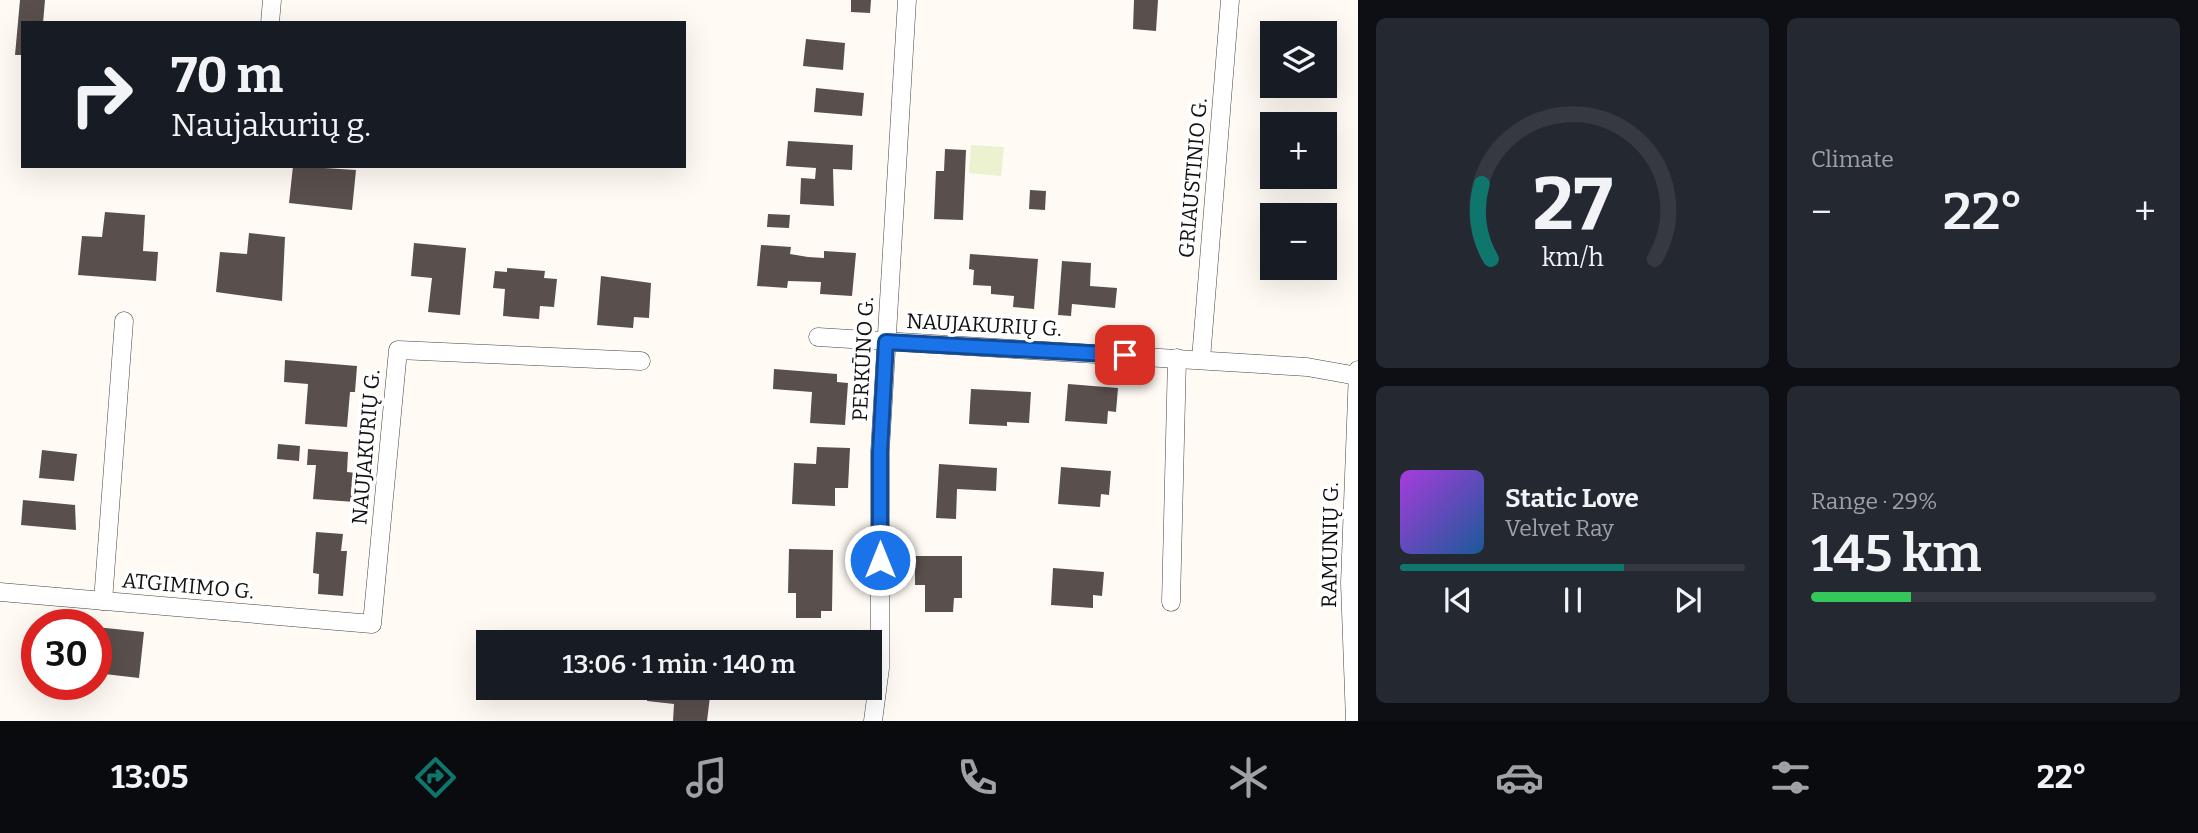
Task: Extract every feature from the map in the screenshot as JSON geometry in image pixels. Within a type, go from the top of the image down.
[{"type":"street","points":[[271,21],[272,0]]},
{"type":"street","name":"PERKŪNO G.","points":[[873,721],[880,668],[880,452],[907,0]]},
{"type":"street","name":"GRIAUSTINIO G.","points":[[1201,359],[1230,0]]},
{"type":"street","points":[[103,601],[124,321]]},
{"type":"street","name":"NAUJAKURIŲ G.","points":[[818,337],[1201,359],[1357,373]]},
{"type":"street","name":"NAUJAKURIŲ G.","points":[[372,624],[398,350],[641,361]]},
{"type":"street","points":[[1171,602],[1178,358]]},
{"type":"street","name":"RAMUNIŲ G.","points":[[1355,721],[1350,583],[1357,373]]},
{"type":"street","name":"ATGIMIMO G.","points":[[0,592],[372,624]]},
{"type":"green space","points":[[971,145],[1004,147],[1001,176],[969,173]]},
{"type":"building","points":[[20,0],[45,0],[43,21],[21,21],[21,55],[15,55]]},
{"type":"building","points":[[851,0],[871,0],[870,13],[851,12]]},
{"type":"building","points":[[1134,0],[1158,0],[1156,31],[1133,29]]},
{"type":"building","points":[[806,39],[845,43],[843,70],[803,66]]},
{"type":"building","points":[[816,88],[864,93],[862,116],[814,112]]},
{"type":"building","points":[[788,141],[853,145],[852,170],[833,169],[834,206],[800,204],[801,178],[815,179],[816,168],[786,166]]},
{"type":"building","points":[[945,149],[966,150],[963,220],[934,219],[936,171],[944,171]]},
{"type":"building","points":[[293,168],[356,170],[352,210],[289,203]]},
{"type":"building","points":[[1030,190],[1046,191],[1045,210],[1029,209]]},
{"type":"building","points":[[105,212],[145,215],[143,251],[158,252],[156,281],[78,275],[82,236],[102,237]]},
{"type":"building","points":[[768,214],[790,215],[789,228],[767,227]]},
{"type":"building","points":[[249,233],[285,237],[282,301],[216,292],[220,252],[247,254]]},
{"type":"building","points":[[414,243],[466,248],[460,315],[428,312],[432,278],[411,276]]},
{"type":"building","points":[[761,245],[791,247],[790,254],[808,257],[824,258],[824,251],[856,253],[852,296],[820,294],[821,282],[788,281],[787,288],[757,286]]},
{"type":"building","points":[[970,254],[1038,259],[1034,309],[1013,307],[1014,296],[991,294],[991,286],[973,285],[974,270],[969,269]]},
{"type":"building","points":[[1062,261],[1091,263],[1090,286],[1117,288],[1115,308],[1072,304],[1071,316],[1058,315]]},
{"type":"building","points":[[507,268],[545,271],[544,278],[557,279],[554,307],[540,306],[539,319],[503,316],[505,289],[493,288],[495,271],[507,272]]},
{"type":"building","points":[[601,276],[651,283],[649,318],[634,317],[633,328],[597,325]]},
{"type":"building","points":[[285,360],[357,366],[355,392],[350,392],[347,427],[305,424],[308,384],[284,382]]},
{"type":"building","points":[[774,369],[837,374],[837,382],[848,383],[845,425],[810,423],[812,392],[773,389]]},
{"type":"building","points":[[1068,384],[1118,388],[1116,412],[1108,411],[1107,424],[1065,421]]},
{"type":"building","points":[[971,389],[1031,392],[1029,423],[1007,422],[1007,426],[969,424]]},
{"type":"building","points":[[278,444],[300,446],[299,461],[277,459]]},
{"type":"building","points":[[817,447],[850,448],[848,488],[835,488],[835,506],[792,504],[794,463],[816,464]]},
{"type":"building","points":[[308,449],[348,452],[347,472],[357,473],[355,502],[313,499],[316,465],[307,465]]},
{"type":"building","points":[[42,450],[77,454],[74,481],[39,478]]},
{"type":"building","points":[[939,464],[997,468],[996,491],[957,489],[956,519],[936,518]]},
{"type":"building","points":[[1061,467],[1111,471],[1109,495],[1101,494],[1100,507],[1058,504]]},
{"type":"building","points":[[23,500],[75,505],[76,530],[21,525]]},
{"type":"building","points":[[316,532],[343,534],[341,551],[347,551],[343,596],[318,594],[319,574],[313,573]]},
{"type":"building","points":[[789,549],[833,550],[832,611],[821,611],[821,618],[796,618],[796,593],[788,593]]},
{"type":"building","points":[[915,556],[962,556],[962,598],[954,598],[953,612],[925,612],[925,585],[915,585]]},
{"type":"building","points":[[1053,568],[1104,572],[1102,596],[1093,595],[1093,608],[1051,605]]},
{"type":"building","points":[[112,629],[144,632],[139,678],[112,675]]},
{"type":"building","points":[[710,700],[707,721],[673,721],[674,704],[647,701]]},
{"type":"route","points":[[880,560],[880,452],[886,342],[1125,355]]}]
